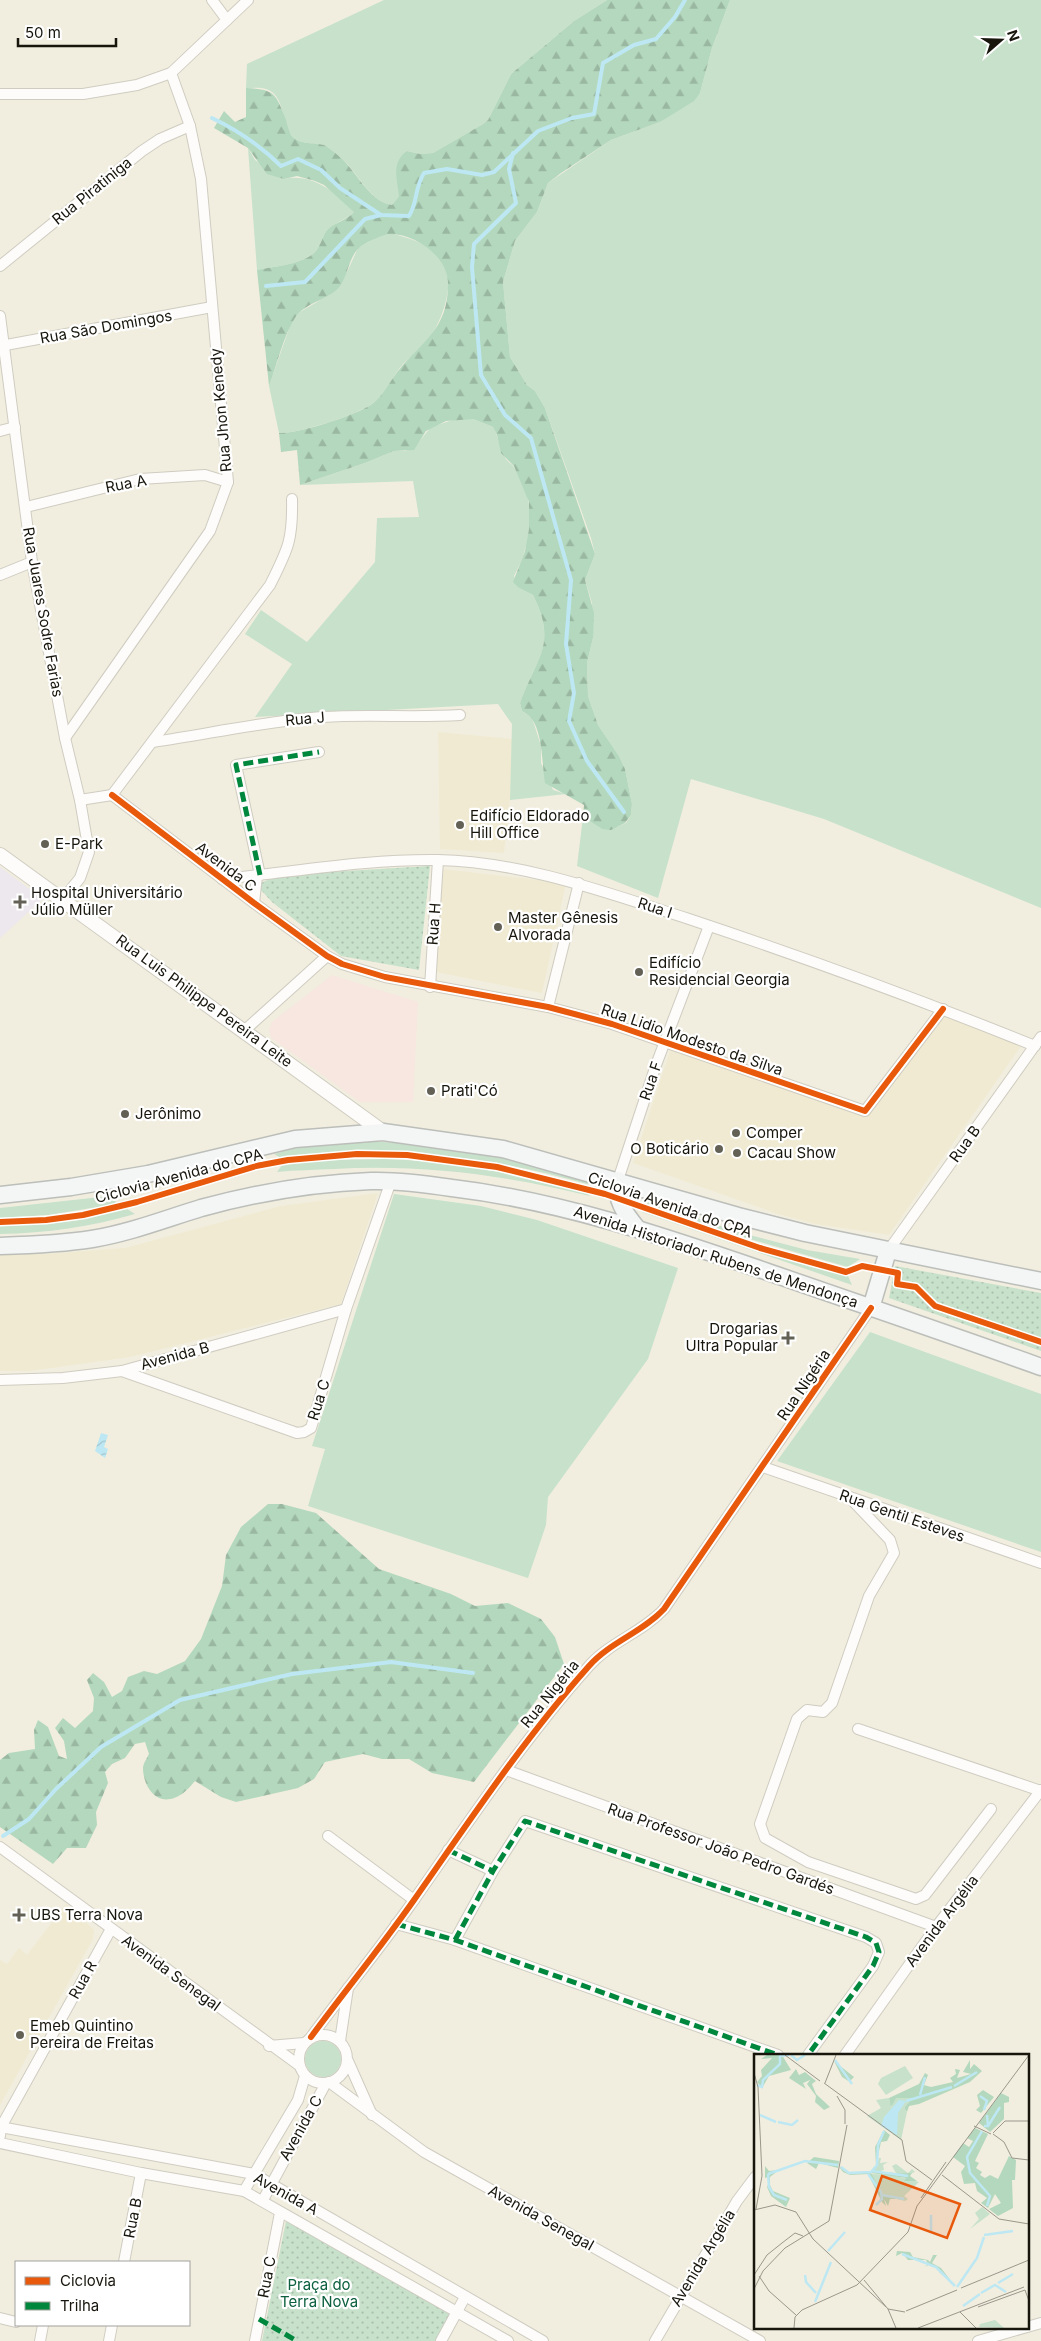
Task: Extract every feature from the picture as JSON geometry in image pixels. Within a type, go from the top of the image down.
[{"type":"main road","points":[[0,1194],[43,1191],[142,1175],[295,1139],[383,1132],[503,1149],[618,1180],[738,1216],[888,1251],[1041,1281]]},
{"type":"main road","points":[[618,1180],[619,1203],[637,1228]]},
{"type":"main road","name":"Avenida Historiador Rubens de Mendonça","points":[[0,1246],[92,1239],[124,1232],[202,1208],[286,1190],[331,1184],[390,1181],[496,1193],[637,1228],[1041,1367]]},
{"type":"main road","points":[[871,1308],[888,1251]]},
{"type":"street","points":[[212,0],[227,20]]},
{"type":"street","points":[[0,94],[83,94],[138,86],[171,73],[248,0]]},
{"type":"street","name":"Rua Jhon Kenedy","points":[[65,738],[210,531],[228,482],[201,179],[190,126],[171,73]]},
{"type":"street","name":"Rua Piratiniga","points":[[0,266],[142,151],[160,139],[190,126]]},
{"type":"street","name":"Rua São Domingos","points":[[2,346],[212,307]]},
{"type":"street","name":"Rua Juares Sodre Farias","points":[[0,316],[2,346],[15,427],[32,562],[65,738],[80,800],[89,852],[80,878],[63,899]]},
{"type":"street","points":[[0,431],[15,427]]},
{"type":"street","name":"Rua A","points":[[26,507],[140,479],[204,476],[228,482]]},
{"type":"street","points":[[80,800],[112,795],[270,585],[289,549],[293,528],[292,499]]},
{"type":"street","points":[[0,574],[32,562]]},
{"type":"street","name":"Rua J","points":[[153,742],[271,722],[325,717],[423,718],[460,716]]},
{"type":"street","points":[[254,903],[259,875],[236,766],[319,752]]},
{"type":"street","name":"Avenida C","points":[[112,795],[327,956]]},
{"type":"street","name":"Rua Luis Philippe Pereira Leite","points":[[0,855],[245,1030],[360,1117],[383,1132]]},
{"type":"street","name":"Rua I","points":[[222,879],[336,866],[438,860],[508,868],[579,883],[833,968],[1038,1041]]},
{"type":"street","name":"Rua H","points":[[430,987],[438,860]]},
{"type":"street","points":[[548,1007],[579,883]]},
{"type":"street","name":"Rua F","points":[[618,1180],[664,1043],[709,926]]},
{"type":"street","points":[[245,1030],[327,956]]},
{"type":"street","name":"Rua Lidio Modesto da Silva","points":[[327,956],[342,964],[385,977],[430,987],[548,1007],[612,1024],[865,1111],[944,1009]]},
{"type":"street","name":"Rua B","points":[[888,1251],[1038,1041]]},
{"type":"street","name":"Rua C","points":[[122,1371],[297,1432],[304,1432],[310,1428],[346,1309],[390,1181]]},
{"type":"street","name":"Rua Nigéria","points":[[303,2071],[298,2058],[308,2040],[414,1900],[506,1770],[597,1658],[656,1617],[664,1609],[871,1308]]},
{"type":"street","name":"Avenida B","points":[[0,1380],[63,1378],[122,1371],[346,1309]]},
{"type":"street","name":"Rua Gentil Esteves","points":[[763,1467],[851,1499],[1041,1563]]},
{"type":"street","points":[[851,1499],[890,1540],[894,1553],[869,1596],[832,1703],[823,1712],[807,1710],[797,1719],[760,1824],[761,1832],[765,1838],[808,1862],[916,1899],[924,1895],[992,1809]]},
{"type":"street","points":[[858,1729],[1041,1790]]},
{"type":"street","name":"Rua Professor João Pedro Gardés","points":[[506,1770],[936,1928]]},
{"type":"street","name":"Avenida Argélia","points":[[846,2054],[936,1928],[1041,1790]]},
{"type":"street","points":[[455,1940],[492,1870],[525,1821],[866,1937],[876,1943],[879,1952],[873,1966],[809,2054]]},
{"type":"street","points":[[328,1836],[414,1900]]},
{"type":"street","name":"Avenida Senegal","points":[[0,1847],[303,2071]]},
{"type":"street","points":[[448,1850],[492,1870]]},
{"type":"street","points":[[396,1924],[455,1940],[775,2054]]},
{"type":"street","name":"Rua R","points":[[0,2130],[111,1929]]},
{"type":"street","points":[[340,2041],[348,1987]]},
{"type":"street","points":[[269,2046],[327,2035],[340,2041],[346,2050],[348,2061],[372,2116]]},
{"type":"street","points":[[303,2071],[312,2081],[328,2083],[338,2078],[344,2071],[348,2061]]},
{"type":"street","name":"Avenida C","points":[[244,2191],[298,2100],[303,2071]]},
{"type":"street","name":"Avenida C","points":[[263,2200],[328,2083]]},
{"type":"street","name":"Avenida Senegal","points":[[328,2083],[424,2152],[760,2341]]},
{"type":"street","name":"Avenida A","points":[[0,2130],[254,2174],[543,2341]]},
{"type":"street","name":"Avenida A","points":[[0,2143],[141,2173],[244,2191],[263,2200],[280,2213],[508,2341]]},
{"type":"street","name":"Rua B","points":[[124,2261],[141,2173]]},
{"type":"street","name":"Avenida Argélia","points":[[655,2341],[737,2201],[754,2178]]},
{"type":"street","name":"Rua C","points":[[255,2341],[280,2213]]},
{"type":"street","points":[[441,2341],[464,2297]]},
{"type":"street","points":[[0,2318],[15,2322]]},
{"type":"street","points":[[1028,2327],[1041,2323]]},
{"type":"street","points":[[40,2341],[43,2326]]},
{"type":"street","points":[[109,2341],[112,2326]]},
{"type":"street","points":[[978,2341],[1024,2328]]},
{"type":"shaded area","points":[[438,732],[512,739],[510,800],[504,853],[440,849]]},
{"type":"shaded area","name":"Hospital Universitário Júlio Müller","points":[[0,867],[43,899],[0,938]]},
{"type":"shaded area","name":"Master Gênesis Alvorada","points":[[442,869],[566,883],[542,993],[436,972]]},
{"type":"shaded area","points":[[332,975],[418,1002],[413,1102],[360,1102],[271,1038],[269,1029],[272,1022]]},
{"type":"shaded area","points":[[944,1013],[1017,1041],[1021,1046],[889,1235],[816,1224],[778,1214],[633,1163],[671,1048],[865,1113]]},
{"type":"shaded area","points":[[378,1193],[341,1304],[130,1357],[30,1371],[0,1371],[0,1252],[46,1254],[125,1248],[281,1206]]},
{"type":"shaded area","name":"Emeb Quintino Pereira de Freitas","points":[[66,1904],[94,1930],[93,1939],[0,2105],[0,1960],[7,1964],[19,1948],[27,1955]]},
{"type":"green space","points":[[384,0],[607,0],[574,21],[511,74],[488,120],[483,124],[433,153],[420,154],[407,151],[399,196],[392,205],[384,203],[370,192],[346,162],[328,147],[302,142],[294,138],[288,129],[279,102],[272,92],[261,88],[246,88],[247,64]]},
{"type":"green space","points":[[607,0],[730,0],[712,48],[700,93],[694,101],[660,122],[611,140],[548,183],[537,212],[515,241],[503,282],[510,357],[527,385],[535,391],[545,408],[595,554],[585,580],[594,613],[593,638],[587,663],[588,696],[598,725],[619,756],[625,769],[632,804],[631,815],[625,823],[611,830],[602,829],[583,817],[584,805],[545,783],[538,732],[531,718],[522,711],[520,703],[542,651],[544,627],[533,595],[519,588],[513,582],[525,551],[529,529],[529,502],[514,466],[501,453],[493,427],[473,419],[446,421],[426,431],[414,450],[394,451],[300,485],[297,450],[281,452],[279,433],[313,427],[341,418],[372,404],[380,397],[398,371],[425,342],[439,322],[447,298],[448,282],[442,263],[427,248],[408,237],[386,234],[361,246],[353,256],[340,286],[331,294],[304,309],[294,320],[285,337],[269,386],[257,270],[295,263],[308,257],[314,253],[328,229],[354,212],[324,185],[315,181],[297,176],[284,179],[267,174],[248,148],[214,128],[224,111],[235,122],[246,117],[246,88],[269,92],[280,104],[290,133],[294,138],[302,142],[328,147],[345,162],[376,198],[392,205],[399,196],[396,171],[402,155],[407,151],[420,154],[433,153],[483,124],[488,120],[511,74],[574,21]]},
{"type":"green space","points":[[730,0],[1041,0],[1041,908],[824,819],[691,779],[658,898],[577,866],[583,817],[602,829],[617,827],[626,823],[631,815],[632,804],[625,769],[619,756],[598,725],[588,696],[587,663],[593,638],[592,603],[585,580],[595,554],[545,408],[535,391],[527,385],[510,357],[503,282],[515,241],[537,212],[548,183],[611,140],[660,122],[700,93],[712,48]]},
{"type":"green space","points":[[248,148],[255,160],[284,179],[294,178],[313,181],[353,208],[354,212],[328,229],[314,253],[308,257],[295,263],[257,270]]},
{"type":"green space","points":[[390,233],[430,248],[441,258],[446,267],[448,288],[443,312],[438,323],[428,340],[403,364],[382,395],[373,403],[355,413],[327,423],[279,433],[269,386],[291,323],[300,312],[329,295],[348,270],[358,248],[381,235]]},
{"type":"green space","points":[[456,419],[473,419],[493,427],[504,455],[522,479],[527,493],[530,521],[528,536],[525,550],[514,576],[519,588],[533,595],[544,627],[544,640],[538,662],[520,703],[522,711],[532,718],[541,746],[541,763],[553,790],[566,794],[510,800],[512,724],[498,704],[255,717],[292,664],[245,634],[261,610],[307,642],[375,562],[377,518],[419,517],[413,481],[300,485],[394,451],[406,451],[418,443],[431,427]]},
{"type":"green space","points":[[430,866],[419,970],[341,956],[272,902],[261,890],[261,883],[274,877],[294,874]]},
{"type":"green space","points":[[383,1142],[446,1147],[493,1155],[594,1182],[587,1184],[512,1166],[435,1155],[358,1152],[281,1158],[274,1154],[315,1145]]},
{"type":"green space","points":[[329,1160],[412,1160],[487,1170],[585,1191],[590,1196],[527,1182],[431,1170],[366,1168],[277,1172],[282,1165]]},
{"type":"green space","points":[[394,1194],[481,1206],[537,1220],[678,1268],[648,1359],[548,1497],[546,1525],[528,1578],[308,1506],[325,1449],[312,1446]]},
{"type":"green space","points":[[119,1195],[115,1203],[110,1205],[48,1215],[0,1218],[0,1208]]},
{"type":"green space","points":[[645,1200],[738,1232],[807,1250],[860,1259],[848,1267],[746,1238],[648,1205]]},
{"type":"green space","points":[[127,1209],[135,1214],[68,1228],[0,1234],[0,1225],[60,1221]]},
{"type":"green space","points":[[647,1211],[744,1245],[847,1274],[852,1285],[642,1212]]},
{"type":"green space","points":[[895,1266],[1041,1293],[1041,1351],[889,1298]]},
{"type":"green space","points":[[870,1332],[1041,1394],[1041,1552],[777,1461]]},
{"type":"green space","points":[[268,1504],[282,1504],[316,1513],[379,1569],[451,1594],[475,1606],[508,1603],[541,1619],[555,1637],[564,1664],[474,1782],[432,1773],[409,1759],[382,1759],[363,1754],[325,1762],[314,1779],[298,1788],[236,1802],[221,1797],[195,1781],[180,1795],[174,1798],[161,1799],[151,1792],[145,1781],[143,1766],[149,1754],[145,1742],[135,1744],[125,1758],[112,1764],[105,1772],[108,1783],[96,1812],[97,1825],[86,1848],[67,1848],[53,1864],[0,1827],[0,1760],[9,1753],[35,1749],[34,1730],[38,1720],[48,1727],[59,1756],[67,1759],[64,1741],[55,1728],[63,1718],[75,1728],[93,1711],[94,1698],[87,1680],[93,1673],[104,1682],[112,1697],[122,1691],[128,1677],[144,1671],[157,1674],[185,1661],[201,1639],[222,1586],[226,1555],[241,1527]]},
{"type":"green space","points":[[323,2041],[330,2042],[336,2046],[340,2052],[340,2066],[336,2072],[330,2076],[323,2077],[316,2076],[310,2072],[306,2066],[305,2059],[306,2052],[310,2046],[316,2042]]},
{"type":"green space","name":"Praça do Terra Nova","points":[[286,2221],[452,2314],[436,2341],[262,2341]]},
{"type":"water","points":[[101,1433],[108,1435],[104,1447],[108,1449],[105,1458],[95,1451]]},
{"type":"waterway","points":[[212,118],[248,139],[281,166],[298,159],[321,170],[340,188],[381,215],[409,216],[424,173],[447,169],[482,175],[494,172],[538,131],[572,118],[594,114],[603,63],[634,45],[656,39],[675,17],[685,0]]},
{"type":"waterway","points":[[513,153],[509,169],[516,203],[474,244],[472,267],[481,375],[505,415],[531,438],[571,580],[566,644],[574,693],[569,721],[587,761],[624,812]]},
{"type":"waterway","points":[[266,286],[305,282],[365,219],[381,215]]},
{"type":"waterway","points":[[3,1836],[29,1819],[56,1789],[101,1747],[180,1700],[292,1674],[391,1662],[473,1673]]},
{"type":"marked path","points":[[260,875],[236,765],[319,752]]},
{"type":"marked path","points":[[455,1940],[493,1871],[525,1821],[866,1937],[876,1943],[879,1952],[873,1966],[809,2054]]},
{"type":"marked path","points":[[448,1850],[493,1871]]},
{"type":"marked path","points":[[396,1924],[455,1940],[775,2054]]},
{"type":"marked path","points":[[259,2319],[297,2341]]},
{"type":"cycle path","points":[[112,795],[254,903],[327,956],[342,964],[385,977],[548,1007],[612,1024],[865,1111],[943,1009]]},
{"type":"cycle path","name":"Ciclovia Avenida do CPA","points":[[0,1222],[46,1220],[83,1215],[137,1202],[256,1166],[288,1160],[357,1154],[407,1155],[497,1167],[605,1194],[760,1248],[846,1272],[862,1266],[898,1273],[897,1284],[916,1287],[935,1306],[1041,1342]]},
{"type":"cycle path","points":[[311,2037],[401,1917],[520,1751],[565,1694],[597,1658],[656,1617],[664,1609],[871,1308]]},
{"type":"place","name":"Edifício Eldorado Hill Office","points":[[460,825]]},
{"type":"place","name":"E-Park","points":[[45,844]]},
{"type":"place","name":"Hospital Universitário Júlio Müller","points":[[20,902]]},
{"type":"place","name":"Master Gênesis Alvorada","points":[[498,927]]},
{"type":"place","name":"Edifício Residencial Georgia","points":[[639,972]]},
{"type":"place","name":"Prati'Có","points":[[431,1091]]},
{"type":"place","name":"Jerônimo","points":[[125,1114]]},
{"type":"place","name":"Comper","points":[[736,1133]]},
{"type":"place","name":"O Boticário","points":[[719,1149]]},
{"type":"place","name":"Cacau Show","points":[[737,1153]]},
{"type":"place","name":"Drogarias Ultra Popular","points":[[788,1338]]},
{"type":"place","name":"UBS Terra Nova","points":[[19,1915]]},
{"type":"place","name":"Emeb Quintino Pereira de Freitas","points":[[20,2035]]}]
